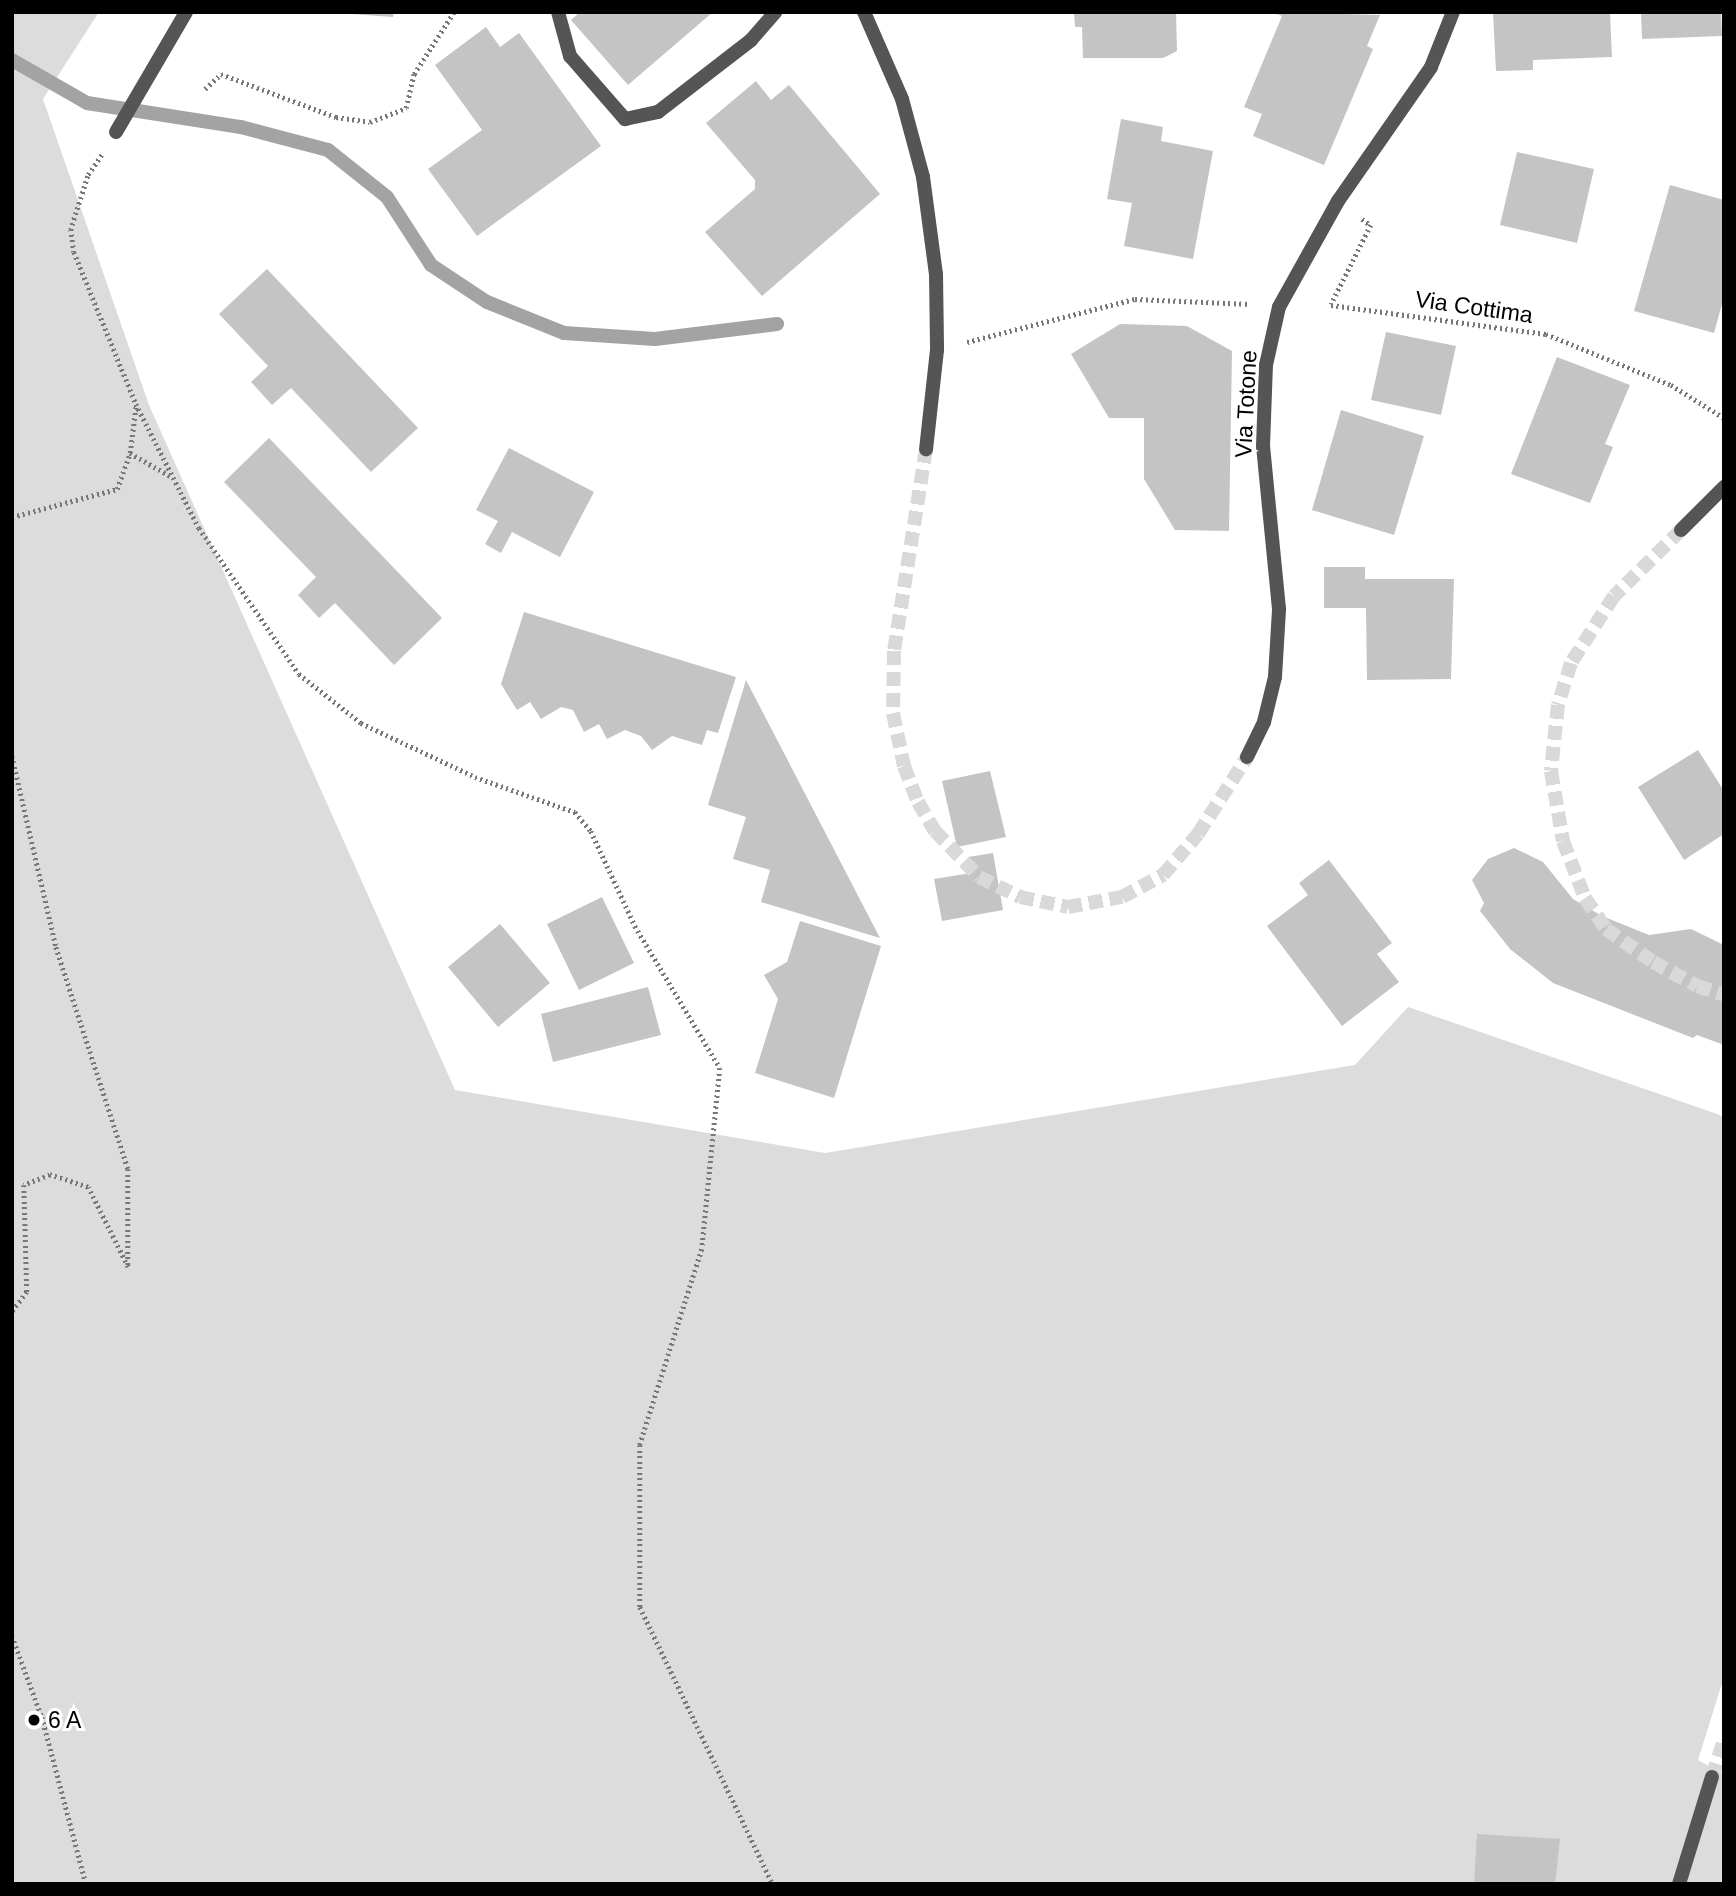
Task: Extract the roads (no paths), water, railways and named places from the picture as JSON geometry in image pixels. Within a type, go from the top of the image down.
[{"type":"street","points":[[116,132],[186,12]]},
{"type":"street","points":[[558,12],[570,56],[625,119],[658,112],[751,40],[775,12]]},
{"type":"street","points":[[864,12],[902,99],[923,177],[936,274],[937,350],[926,449]]},
{"type":"street","name":"Via Totone","points":[[1247,757],[1264,722],[1275,677],[1279,609],[1263,446],[1266,365],[1279,307],[1338,201],[1431,67],[1453,12]]},
{"type":"street","points":[[1681,530],[1724,487]]},
{"type":"street","points":[[1679,1884],[1712,1777]]},
{"type":"waterway","points":[[12,60],[87,103],[241,127],[328,150],[387,197],[431,265],[487,302],[564,333],[655,339],[777,324]]},
{"type":"tunnel","points":[[926,449],[894,651],[893,713],[904,766],[918,802],[935,831],[979,877],[1020,897],[1068,907],[1122,897],[1163,875],[1198,834],[1247,757]]},
{"type":"tunnel","points":[[1681,530],[1614,596],[1571,663],[1558,705],[1551,771],[1563,841],[1585,898],[1606,929],[1653,962],[1697,986],[1724,995]]},
{"type":"tunnel","points":[[1712,1777],[1724,1740]]},
{"type":"place","name":"6 A","points":[[34,1720]]}]
